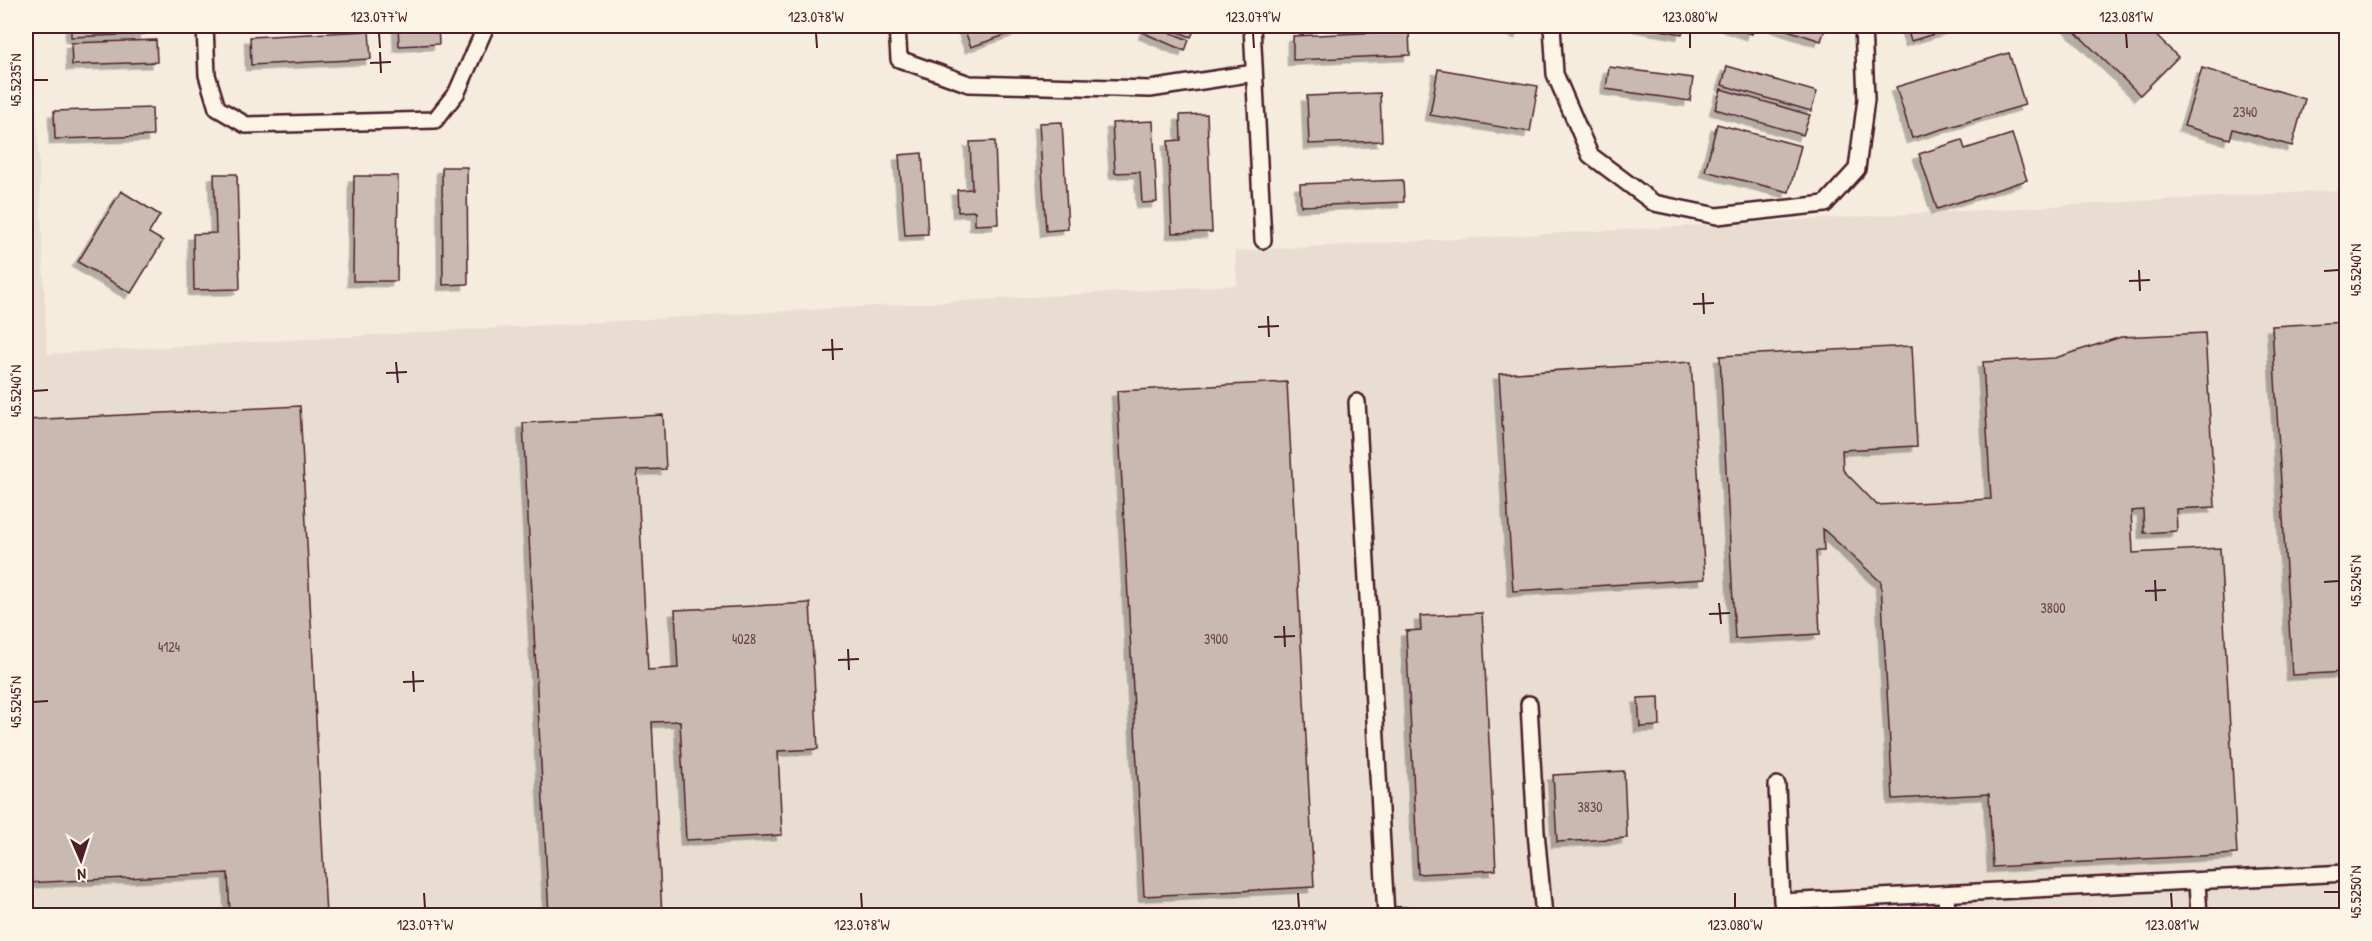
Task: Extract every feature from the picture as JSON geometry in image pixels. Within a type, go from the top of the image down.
[{"type":"lane","points":[[205,26],[207,75],[217,108],[246,125],[435,120],[457,92],[486,26]]},
{"type":"lane","points":[[897,26],[899,59],[969,84],[1150,89],[1254,73]]},
{"type":"lane","points":[[1252,26],[1263,240]]},
{"type":"lane","points":[[1552,26],[1555,74],[1590,155],[1654,203],[1717,216],[1825,204],[1857,169],[1866,99],[1863,26]]},
{"type":"lane","points":[[1357,402],[1386,915],[1406,915]]},
{"type":"lane","points":[[1528,704],[1544,915]]},
{"type":"lane","points":[[1777,785],[1782,902],[2346,873]]},
{"type":"lane","points":[[2197,882],[2199,915]]},
{"type":"lane","points":[[1946,894],[1947,915]]},
{"type":"shaded area","points":[[26,26],[33,26],[47,354],[1237,285],[1235,251],[2346,190],[2346,915],[26,915]]},
{"type":"building","points":[[71,26],[144,26],[145,34],[71,37]]},
{"type":"building","points":[[398,26],[438,26],[439,44],[399,46]]},
{"type":"building","points":[[963,26],[1031,26],[971,47]]},
{"type":"building","points":[[1147,26],[1153,26],[1189,40],[1185,51],[1144,33]]},
{"type":"building","points":[[1164,26],[1196,26],[1191,37]]},
{"type":"building","points":[[1501,26],[1523,26],[1520,33]]},
{"type":"building","points":[[1638,26],[1684,26],[1682,34]]},
{"type":"building","points":[[1728,26],[1755,26],[1752,34]]},
{"type":"building","points":[[1775,26],[1826,26],[1821,41]]},
{"type":"building","points":[[1906,26],[1960,26],[1911,41]]},
{"type":"building","points":[[2069,26],[2146,26],[2178,57],[2140,95]]},
{"type":"building","points":[[369,31],[371,59],[251,65],[250,37]]},
{"type":"building","points":[[1409,31],[1410,55],[1293,60],[1293,36]]},
{"type":"building","points":[[156,40],[157,62],[72,65],[71,43]]},
{"type":"building","points":[[2009,53],[2025,105],[1912,138],[1896,87]]},
{"type":"building","points":[[1727,66],[1817,92],[1811,111],[1722,85]]},
{"type":"building","points":[[1609,67],[1693,78],[1690,101],[1606,89]]},
{"type":"building","points":[[2202,68],[2305,99],[2292,146],[2233,129],[2230,139],[2184,126]]},
{"type":"building","points":[[1438,69],[1538,86],[1530,132],[1430,115]]},
{"type":"building","points":[[1721,89],[1810,115],[1803,135],[1715,109]]},
{"type":"building","points":[[1380,93],[1382,141],[1309,144],[1307,96]]},
{"type":"building","points":[[152,108],[153,136],[55,139],[54,111]]},
{"type":"building","points":[[1207,114],[1212,232],[1172,233],[1168,141],[1181,140],[1180,115]]},
{"type":"building","points":[[1153,121],[1157,202],[1142,203],[1140,172],[1115,173],[1112,123]]},
{"type":"building","points":[[1062,122],[1068,229],[1046,231],[1039,123]]},
{"type":"building","points":[[1717,124],[1801,146],[1789,192],[1705,171]]},
{"type":"building","points":[[2012,134],[2027,180],[1937,209],[1919,154],[1962,140],[1965,149]]},
{"type":"building","points":[[995,141],[998,224],[975,225],[975,211],[958,212],[957,190],[972,189],[970,142]]},
{"type":"building","points":[[922,153],[928,234],[905,235],[899,155]]},
{"type":"building","points":[[442,167],[467,167],[468,284],[443,285]]},
{"type":"building","points":[[214,174],[237,174],[240,289],[194,290],[193,234],[216,233]]},
{"type":"building","points":[[354,176],[398,176],[397,281],[353,281]]},
{"type":"building","points":[[1403,180],[1404,202],[1301,206],[1300,184]]},
{"type":"building","points":[[121,191],[160,215],[149,233],[163,241],[131,293],[78,262]]},
{"type":"building","points":[[2346,322],[2346,672],[2292,675],[2272,326]]},
{"type":"building","points":[[2205,333],[2215,507],[2176,509],[2177,531],[2144,533],[2143,510],[2131,511],[2133,553],[2220,548],[2237,854],[1993,867],[1989,794],[1893,799],[1881,582],[1823,529],[1824,551],[1816,551],[1820,634],[1735,639],[1720,356],[1912,346],[1917,446],[1842,450],[1843,470],[1877,505],[1991,499],[1983,362],[2055,358],[2121,337]]},
{"type":"building","points":[[1691,362],[1705,579],[1513,591],[1499,374]]},
{"type":"building","points":[[1287,382],[1314,887],[1144,896],[1117,391]]},
{"type":"building","points":[[300,406],[326,916],[230,916],[228,873],[26,883],[26,420]]},
{"type":"building","points":[[663,415],[666,469],[637,470],[648,670],[678,668],[675,610],[810,603],[818,749],[778,751],[782,835],[686,840],[680,721],[652,722],[662,916],[549,916],[523,423]]},
{"type":"building","points":[[1482,613],[1496,870],[1418,874],[1406,631],[1421,630],[1420,616]]},
{"type":"building","points":[[1659,697],[1660,726],[1640,727],[1638,698]]},
{"type":"building","points":[[1624,771],[1627,838],[1557,842],[1553,775]]}]
